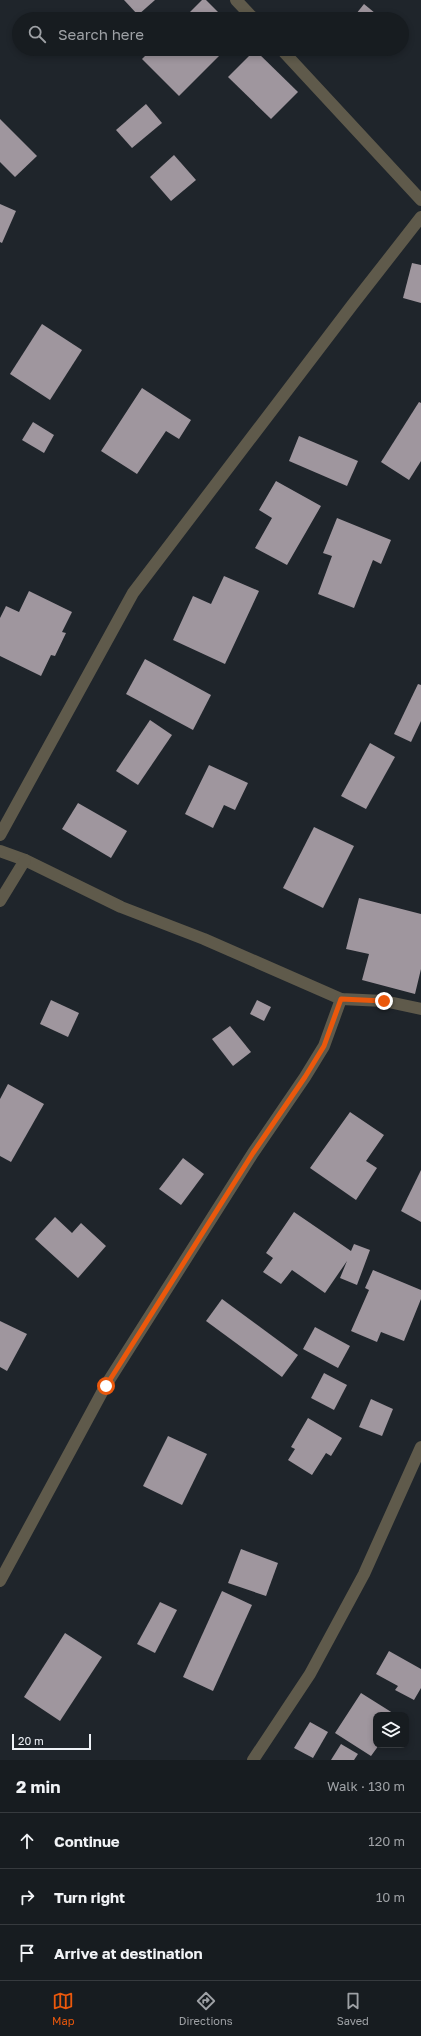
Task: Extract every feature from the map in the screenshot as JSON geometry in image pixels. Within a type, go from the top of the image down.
[{"type":"street","points":[[236,0],[247,12]]},
{"type":"street","points":[[288,56],[421,200]]},
{"type":"street","points":[[0,835],[133,594],[352,304],[421,217]]},
{"type":"street","points":[[0,851],[25,860],[121,907],[204,939],[341,999],[384,1001],[421,1010]]},
{"type":"street","points":[[0,901],[25,860]]},
{"type":"street","points":[[0,1581],[106,1386],[253,1153],[305,1077],[324,1046],[341,999]]},
{"type":"street","points":[[253,1760],[314,1668],[364,1574],[421,1447]]},
{"type":"building","points":[[124,0],[155,0],[141,12],[135,12]]},
{"type":"building","points":[[202,0],[206,0],[218,12],[190,12]]},
{"type":"building","points":[[364,4],[374,12],[358,12]]},
{"type":"building","points":[[145,56],[219,56],[179,96],[142,59]]},
{"type":"building","points":[[249,56],[261,56],[298,92],[271,119],[228,77]]},
{"type":"building","points":[[146,104],[162,123],[132,148],[116,130]]},
{"type":"building","points":[[0,119],[37,156],[15,177],[0,162]]},
{"type":"building","points":[[174,155],[196,180],[171,201],[150,177]]},
{"type":"building","points":[[0,204],[16,211],[2,243],[0,242]]},
{"type":"building","points":[[412,263],[421,265],[421,303],[403,298]]},
{"type":"building","points":[[42,324],[82,350],[50,400],[10,374]]},
{"type":"building","points":[[142,388],[191,420],[179,439],[166,431],[137,474],[101,451]]},
{"type":"building","points":[[419,402],[421,403],[421,461],[409,480],[381,462]]},
{"type":"building","points":[[33,422],[54,435],[44,453],[22,440]]},
{"type":"building","points":[[299,436],[358,461],[347,486],[289,461]]},
{"type":"building","points":[[276,481],[321,506],[287,565],[255,548],[272,518],[259,510]]},
{"type":"building","points":[[337,518],[391,540],[381,564],[373,560],[354,608],[318,594],[332,556],[323,553]]},
{"type":"building","points":[[224,576],[259,591],[225,664],[173,640],[193,596],[211,604]]},
{"type":"building","points":[[29,591],[72,612],[62,632],[66,633],[55,656],[51,655],[41,676],[0,656],[0,618],[6,606],[19,612]]},
{"type":"building","points":[[145,659],[211,695],[193,730],[126,694]]},
{"type":"building","points":[[418,684],[421,685],[421,721],[411,742],[394,734]]},
{"type":"building","points":[[150,720],[172,735],[138,785],[116,771]]},
{"type":"building","points":[[370,743],[395,757],[366,809],[341,796]]},
{"type":"building","points":[[209,765],[248,783],[235,810],[224,805],[213,828],[185,814]]},
{"type":"building","points":[[78,803],[127,831],[111,858],[62,829]]},
{"type":"building","points":[[314,827],[354,846],[323,908],[283,888]]},
{"type":"building","points":[[359,898],[421,914],[421,969],[415,994],[362,980],[369,954],[346,949]]},
{"type":"building","points":[[51,1000],[79,1013],[68,1037],[40,1024]]},
{"type":"building","points":[[257,1000],[271,1007],[264,1021],[250,1014]]},
{"type":"building","points":[[230,1026],[251,1052],[233,1066],[212,1039]]},
{"type":"building","points":[[8,1084],[44,1104],[11,1162],[0,1156],[0,1099]]},
{"type":"building","points":[[350,1112],[384,1135],[366,1161],[377,1168],[356,1200],[310,1168]]},
{"type":"building","points":[[183,1158],[204,1174],[181,1205],[159,1189]]},
{"type":"building","points":[[421,1170],[421,1222],[401,1211]]},
{"type":"building","points":[[294,1212],[351,1251],[354,1244],[370,1250],[357,1285],[340,1278],[347,1261],[325,1293],[292,1270],[281,1284],[263,1272],[273,1258],[266,1253]]},
{"type":"building","points":[[55,1217],[72,1233],[81,1223],[106,1246],[78,1278],[35,1239]]},
{"type":"building","points":[[373,1270],[421,1290],[421,1299],[404,1341],[381,1332],[377,1342],[351,1331],[369,1290],[365,1288]]},
{"type":"building","points":[[222,1299],[298,1355],[282,1377],[206,1321]]},
{"type":"building","points":[[0,1321],[27,1334],[7,1371],[0,1367]]},
{"type":"building","points":[[315,1327],[350,1346],[338,1368],[303,1349]]},
{"type":"building","points":[[324,1373],[347,1385],[334,1410],[311,1398]]},
{"type":"building","points":[[371,1399],[393,1409],[382,1436],[359,1427]]},
{"type":"building","points":[[308,1418],[342,1438],[331,1456],[326,1453],[312,1475],[288,1460],[295,1449],[291,1447]]},
{"type":"building","points":[[168,1436],[207,1454],[182,1505],[143,1486]]},
{"type":"building","points":[[241,1549],[278,1563],[266,1596],[228,1583]]},
{"type":"building","points":[[222,1591],[252,1605],[213,1691],[183,1677]]},
{"type":"building","points":[[160,1602],[177,1610],[155,1653],[137,1644]]},
{"type":"building","points":[[65,1633],[102,1657],[60,1721],[24,1697]]},
{"type":"building","points":[[389,1651],[421,1669],[421,1688],[414,1700],[395,1690],[398,1686],[376,1674]]},
{"type":"building","points":[[361,1693],[391,1712],[373,1712],[373,1748],[377,1748],[371,1756],[335,1733]]},
{"type":"building","points":[[310,1722],[328,1732],[313,1758],[294,1748]]},
{"type":"building","points":[[341,1744],[358,1754],[354,1760],[331,1760]]},
{"type":"route","points":[[106,1386],[253,1153],[305,1077],[324,1046],[341,999],[384,1001]]}]
